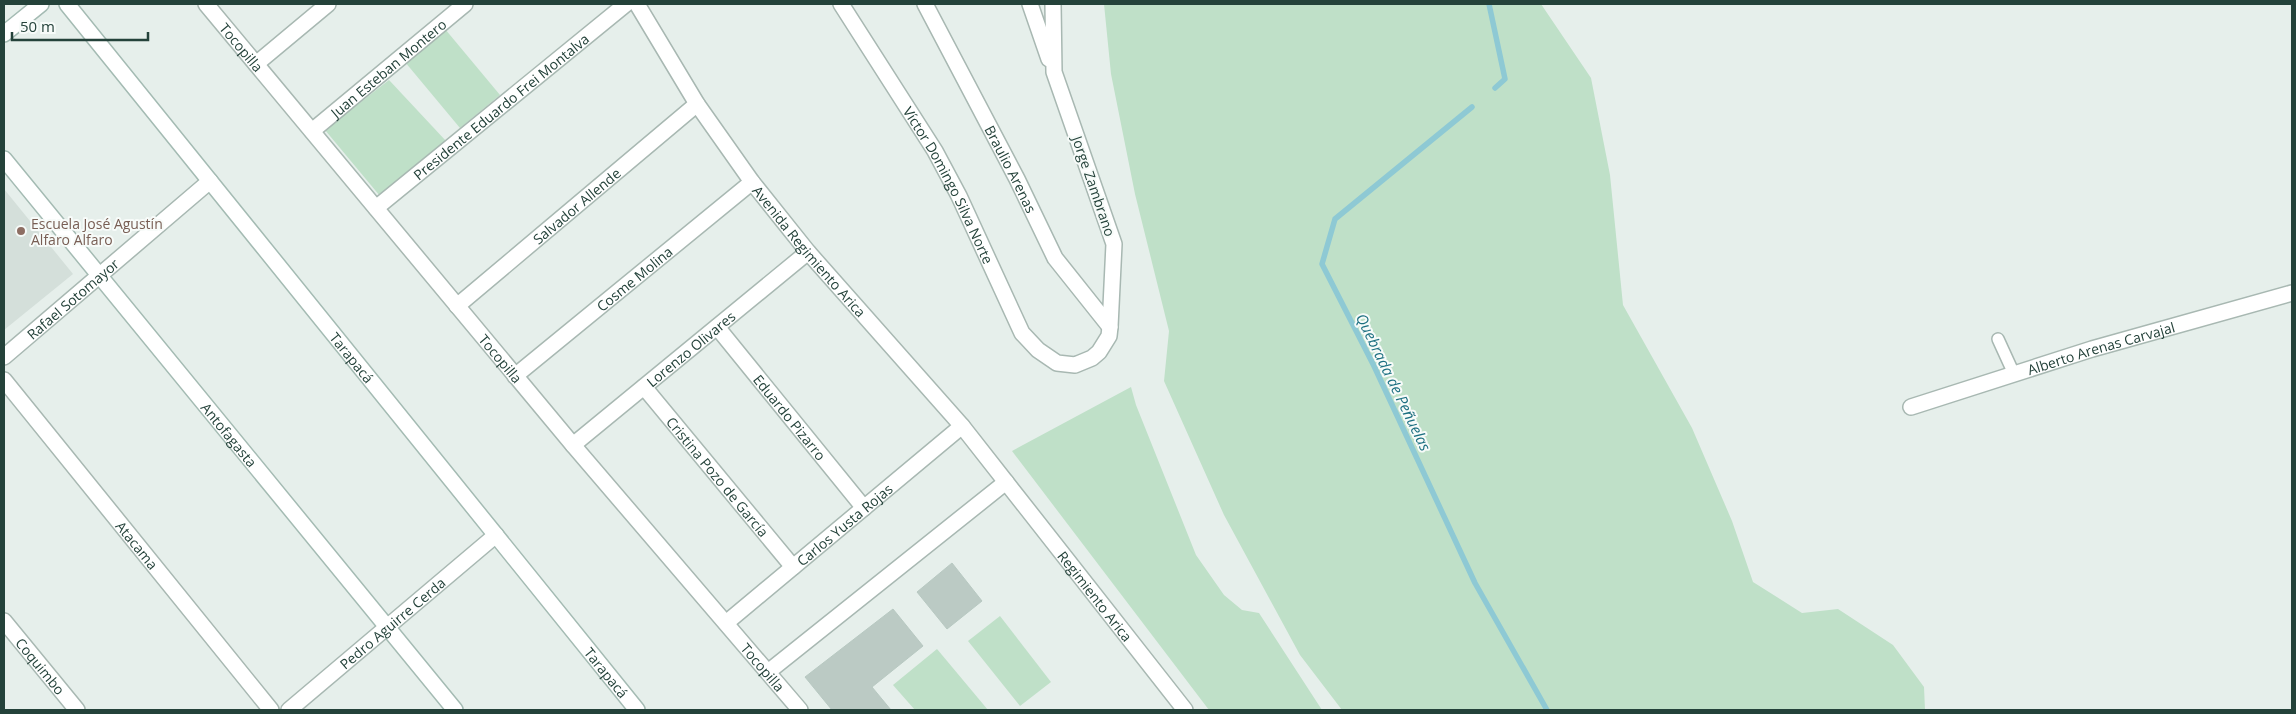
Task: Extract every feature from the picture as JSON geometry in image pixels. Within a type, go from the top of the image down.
[{"type":"street","points":[[4,34],[41,4]]},
{"type":"street","name":"Tarapacá","points":[[67,4],[637,710]]},
{"type":"street","name":"Tocopilla","points":[[206,4],[573,445],[800,710]]},
{"type":"street","points":[[256,64],[328,4]]},
{"type":"street","name":"Juan Esteban Montero","points":[[312,131],[465,4]]},
{"type":"street","name":"Presidente Eduardo Frei Montalva","points":[[376,208],[626,4]]},
{"type":"street","name":"Avenida Regimiento Arica","points":[[637,4],[697,104],[752,182],[808,252],[962,426],[1006,482]]},
{"type":"street","name":"Víctor Domingo Silva Norte","points":[[841,4],[934,151],[959,196],[982,242],[1015,322],[1030,342],[1056,363]]},
{"type":"street","name":"Braulio Arenas","points":[[925,4],[1017,179],[1055,258],[1110,327]]},
{"type":"street","points":[[1030,4],[1054,72]]},
{"type":"street","name":"Jorge Zambrano","points":[[1053,4],[1054,72],[1114,244],[1110,327],[1105,344],[1092,358],[1075,365],[1056,363]]},
{"type":"street","name":"Salvador Allende","points":[[457,306],[697,104]]},
{"type":"street","name":"Antofagasta","points":[[4,159],[455,710]]},
{"type":"street","name":"Rafael Sotomayor","points":[[4,357],[210,181]]},
{"type":"street","name":"Cosme Molina","points":[[516,376],[752,182]]},
{"type":"street","name":"Lorenzo Olivares","points":[[573,445],[808,252]]},
{"type":"street","name":"Alberto Arenas Carvajal","points":[[1911,407],[2092,349],[2292,293]]},
{"type":"street","name":"Eduardo Pizarro","points":[[717,327],[864,508]]},
{"type":"street","name":"Atacama","points":[[4,380],[270,710]]},
{"type":"street","name":"Cristina Pozo de García","points":[[644,387],[793,567]]},
{"type":"street","name":"Carlos Yusta Rojas","points":[[726,623],[962,426]]},
{"type":"street","points":[[768,672],[1006,482]]},
{"type":"street","name":"Regimiento Arica","points":[[1006,482],[1034,515],[1185,710]]},
{"type":"street","name":"Pedro Aguirre Cerda","points":[[288,710],[496,535]]},
{"type":"street","name":"Coquimbo","points":[[4,621],[76,710]]},
{"type":"lane","points":[[1998,339],[2014,374]]},
{"type":"shaded area","name":"Escuela José Agustín Alfaro Alfaro","points":[[4,189],[73,274],[4,330]]},
{"type":"green space","name":"Quebrada de Peñuelas","points":[[1104,4],[1541,4],[1591,78],[1610,175],[1623,305],[1692,428],[1732,521],[1753,582],[1802,613],[1838,609],[1893,645],[1924,687],[1925,710],[1342,710],[1300,655],[1224,515],[1164,381],[1169,331],[1135,194],[1111,74]]},
{"type":"green space","points":[[445,29],[500,95],[460,128],[405,62]]},
{"type":"green space","points":[[389,80],[446,141],[380,196],[325,130]]},
{"type":"green space","points":[[1131,387],[1136,405],[1196,555],[1224,595],[1242,610],[1259,613],[1322,710],[1209,710],[1012,451]]},
{"type":"green space","points":[[1000,616],[1051,682],[1020,706],[968,641]]},
{"type":"green space","points":[[937,649],[988,710],[915,710],[893,685]]},
{"type":"building","points":[[952,563],[982,601],[947,629],[917,592]]},
{"type":"building","points":[[893,609],[923,646],[872,687],[891,710],[832,710],[805,677]]},
{"type":"waterway","name":"Quebrada de Peñuelas","points":[[1489,4],[1505,79],[1495,88]]},
{"type":"waterway","name":"Quebrada de Peñuelas","points":[[1472,107],[1335,219],[1322,264],[1374,366],[1475,583],[1547,710]]},
{"type":"place","name":"Escuela José Agustín Alfaro Alfaro","points":[[21,231]]}]
